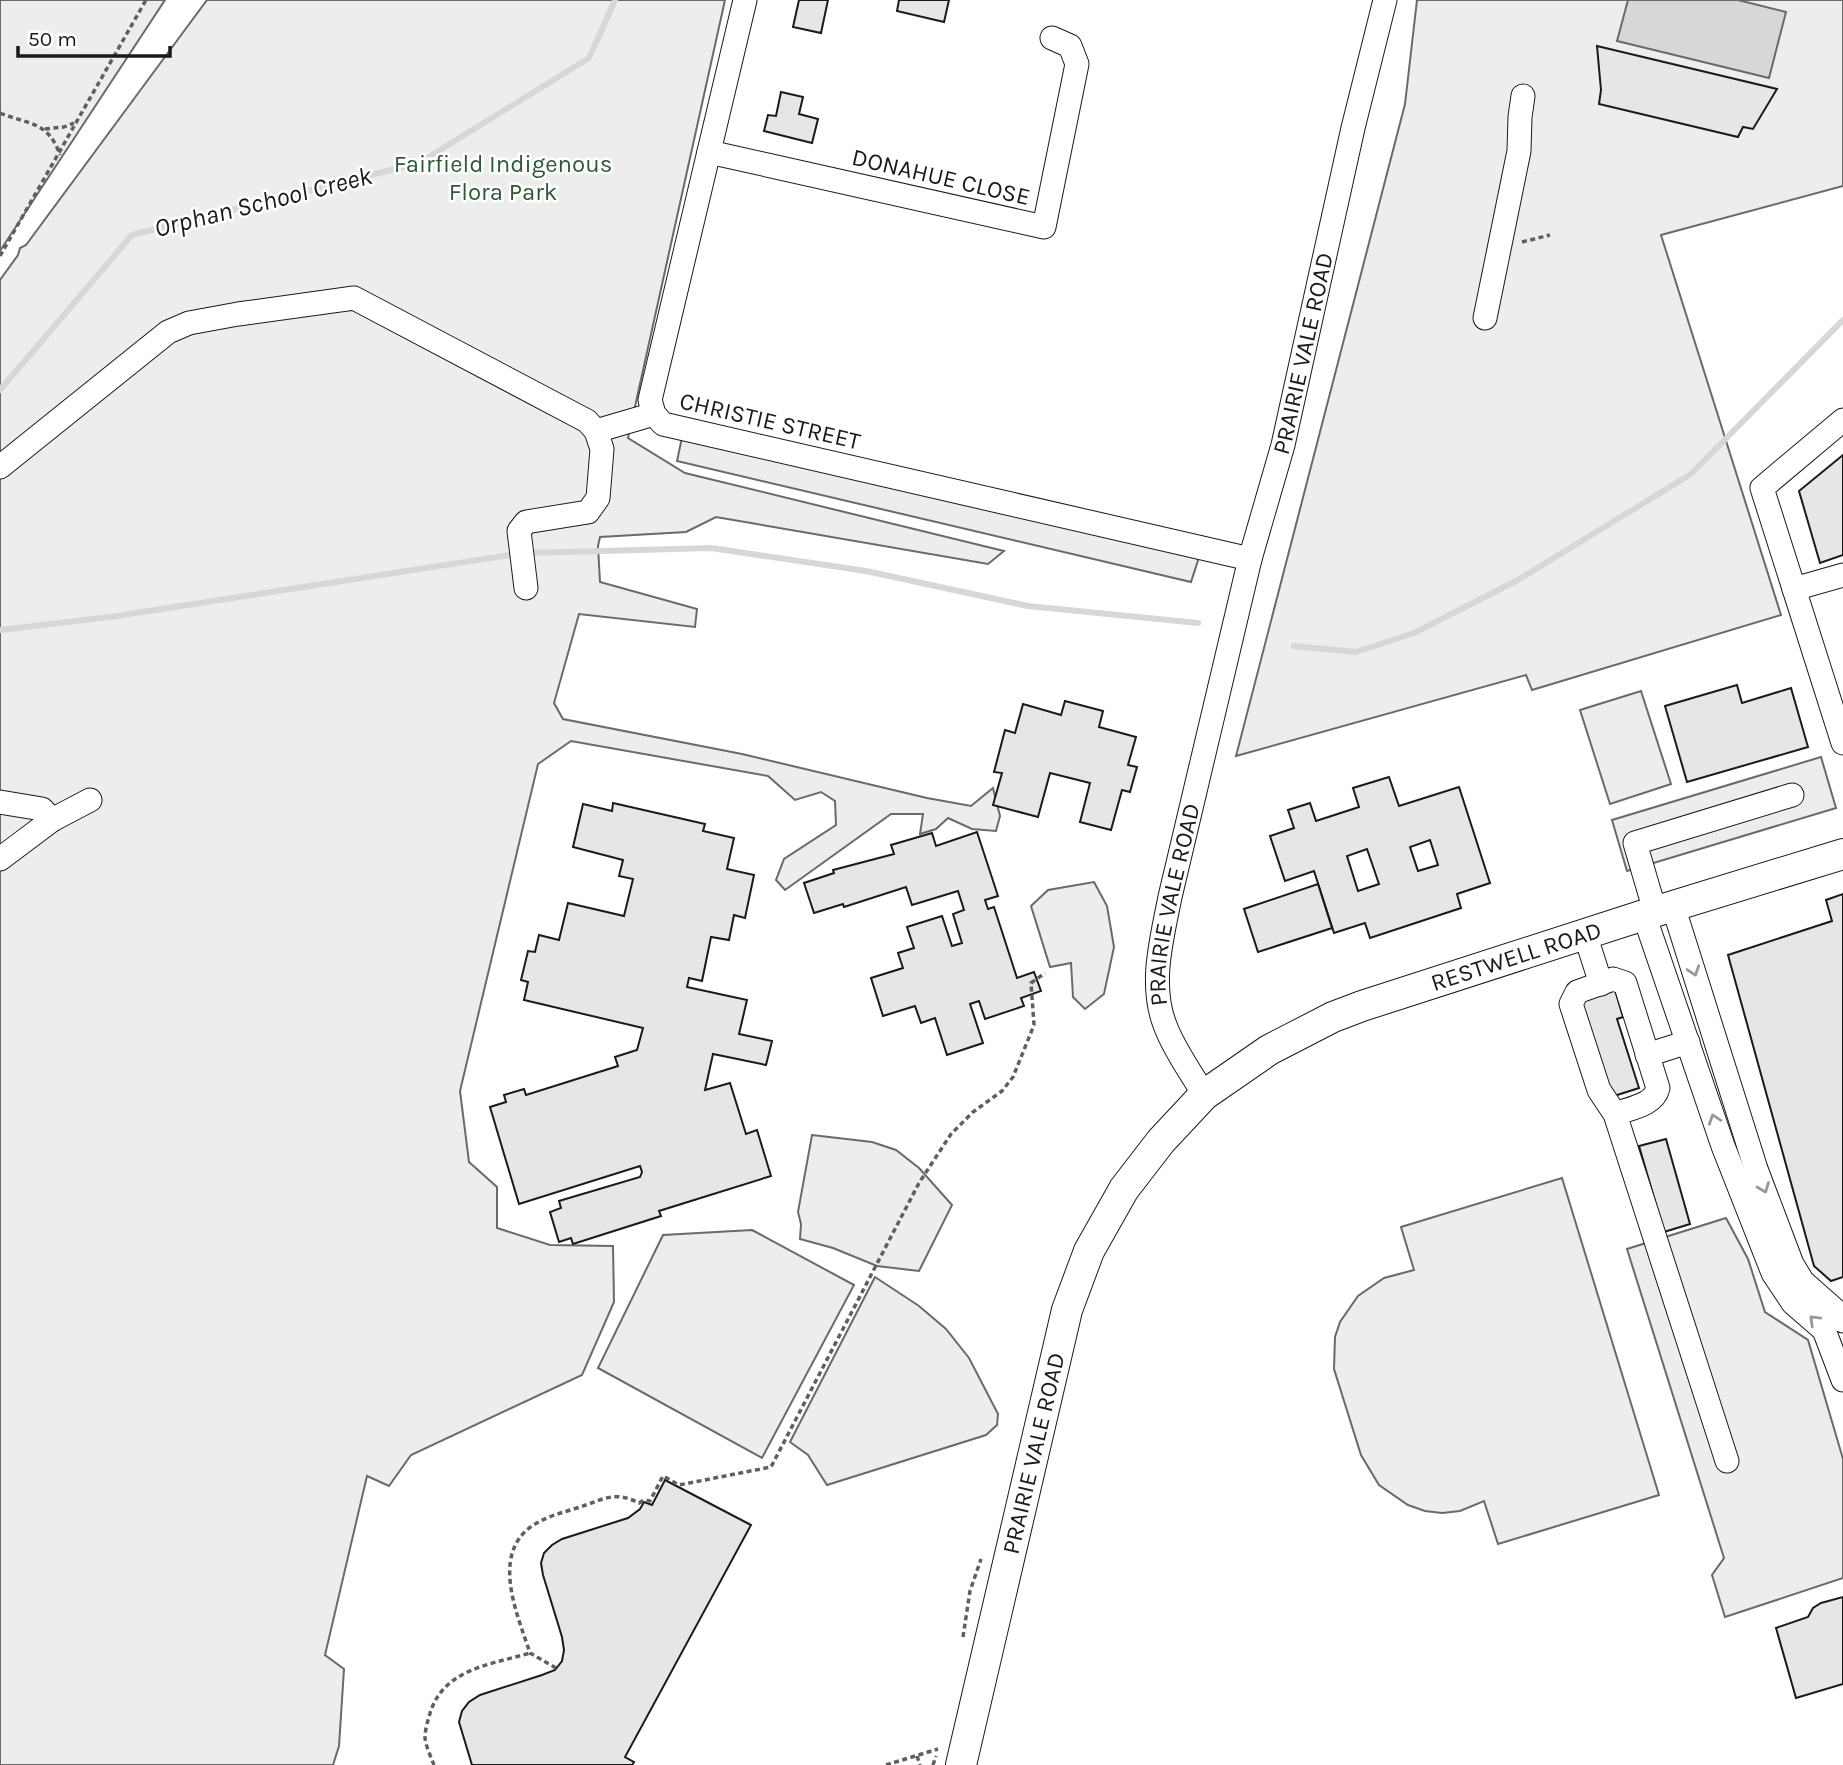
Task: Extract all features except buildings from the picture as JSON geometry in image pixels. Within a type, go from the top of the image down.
[{"type":"main road","name":"RESTWELL ROAD","points":[[1205,1095],[1269,1050],[1333,1017],[1391,996],[1843,854]]},
{"type":"main road","name":"PRAIRIE VALE ROAD","points":[[949,1757],[1067,1310],[1089,1251],[1124,1189],[1161,1141],[1205,1095]]},
{"type":"street","name":"CHRISTIE STREET","points":[[745,0],[650,400],[654,414],[663,424],[1250,559]]},
{"type":"street","name":"PRAIRIE VALE ROAD","points":[[1205,1095],[1160,1012],[1158,971],[1170,897],[1250,559],[1283,445],[1353,128],[1385,0]]},
{"type":"street","name":"DONAHUE CLOSE","points":[[709,152],[1044,227],[1077,64],[1070,46],[1052,38]]},
{"type":"street","points":[[1485,318],[1519,151],[1523,96]]},
{"type":"street","points":[[0,467],[168,332],[189,323],[238,314],[354,298],[587,421],[596,431],[602,449],[598,498],[588,512],[527,522],[520,531],[526,589]]},
{"type":"street","points":[[596,431],[654,414]]},
{"type":"street","points":[[1843,420],[1762,488],[1843,743]]},
{"type":"street","points":[[1794,589],[1843,575]]},
{"type":"street","points":[[1792,795],[1635,843],[1657,911],[1792,1264],[1804,1282],[1836,1311],[1843,1321]]},
{"type":"street","points":[[0,859],[52,820],[90,800]]},
{"type":"street","points":[[0,802],[42,809],[52,820]]},
{"type":"street","points":[[1657,911],[1688,1042],[1723,1146],[1773,1273],[1793,1303],[1824,1330],[1843,1380]]},
{"type":"street","points":[[1585,934],[1601,984]]},
{"type":"street","points":[[1615,1114],[1656,1097],[1658,1088],[1625,983],[1613,979],[1577,992],[1571,1004],[1599,1090],[1615,1114],[1727,1461]]},
{"type":"street","points":[[1647,1055],[1688,1042]]},
{"type":"path","points":[[0,256],[146,0]]},
{"type":"path","points":[[0,113],[45,129],[64,127],[76,122]]},
{"type":"path","points":[[45,129],[55,142],[60,155]]},
{"type":"path","points":[[556,1668],[530,1653],[509,1580],[517,1543],[529,1527],[549,1517],[618,1495],[639,1503],[643,1500],[650,1501],[663,1476],[679,1485],[771,1467],[919,1183],[951,1134],[973,1112],[1002,1091],[1013,1077],[1034,1025],[1031,983],[1045,973]]},
{"type":"path","points":[[434,1765],[425,1739],[431,1709],[438,1694],[449,1681],[463,1673],[530,1653]]},
{"type":"path","points":[[917,1756],[920,1765]]},
{"type":"path","points":[[886,1765],[917,1756],[949,1757]]},
{"type":"shaded area","points":[[0,0],[165,0],[0,251]]},
{"type":"shaded area","points":[[207,0],[725,0],[628,438],[685,473],[1004,551],[988,564],[716,517],[686,532],[600,537],[600,582],[697,609],[695,627],[579,614],[554,703],[563,719],[742,754],[927,798],[971,806],[993,788],[1000,816],[996,831],[972,829],[948,818],[936,829],[920,834],[923,814],[891,814],[785,890],[776,880],[784,859],[836,825],[835,801],[821,792],[795,800],[768,776],[571,741],[538,764],[460,1091],[469,1162],[497,1187],[497,1228],[550,1245],[613,1246],[614,1302],[582,1375],[411,1455],[389,1486],[367,1476],[325,1655],[344,1669],[339,1746],[333,1765],[0,1765],[0,280],[20,248],[26,245]]},
{"type":"shaded area","points":[[1417,0],[1843,0],[1843,186],[1661,235],[1781,615],[1532,690],[1526,675],[1236,756],[1405,104]]},
{"type":"shaded area","points":[[1628,0],[1738,0],[1786,12],[1769,78],[1617,41]]},
{"type":"shaded area","points":[[684,428],[1202,548],[1191,582],[677,461]]},
{"type":"shaded area","points":[[1641,691],[1671,784],[1610,804],[1580,710]]},
{"type":"shaded area","points":[[1821,757],[1836,808],[1627,871],[1612,820]]},
{"type":"shaded area","points":[[1094,882],[1107,906],[1114,947],[1104,994],[1085,1009],[1073,997],[1071,963],[1050,967],[1031,906],[1048,890]]},
{"type":"shaded area","points":[[812,1135],[872,1142],[896,1150],[919,1168],[952,1205],[919,1271],[877,1266],[833,1248],[800,1239],[801,1224],[798,1212]]},
{"type":"shaded area","points":[[1562,1178],[1659,1495],[1498,1544],[1484,1501],[1460,1511],[1425,1511],[1408,1505],[1379,1485],[1361,1455],[1334,1369],[1335,1337],[1340,1322],[1358,1296],[1384,1278],[1414,1270],[1401,1227]]},
{"type":"shaded area","points":[[1726,1218],[1748,1259],[1765,1312],[1808,1340],[1843,1459],[1843,1578],[1725,1617],[1712,1575],[1724,1558],[1627,1249]]},
{"type":"shaded area","points":[[752,1230],[854,1285],[762,1458],[598,1368],[663,1235]]},
{"type":"shaded area","points":[[875,1277],[919,1306],[946,1329],[969,1358],[998,1414],[997,1425],[986,1435],[827,1485],[808,1455],[790,1442]]},
{"type":"waterway","name":"Orphan School Creek","points":[[0,390],[132,235],[419,163],[589,58],[615,0]]},
{"type":"waterway","points":[[1294,646],[1356,652],[1414,633],[1518,580],[1691,474],[1843,320]]},
{"type":"waterway","points":[[527,553],[711,548],[866,571],[1028,606],[1198,623]]},
{"type":"waterway","points":[[0,630],[110,617],[516,554]]},
{"type":"park label","name":"Fairfield Indigenous Flora Park","points":[[503,178]]}]
